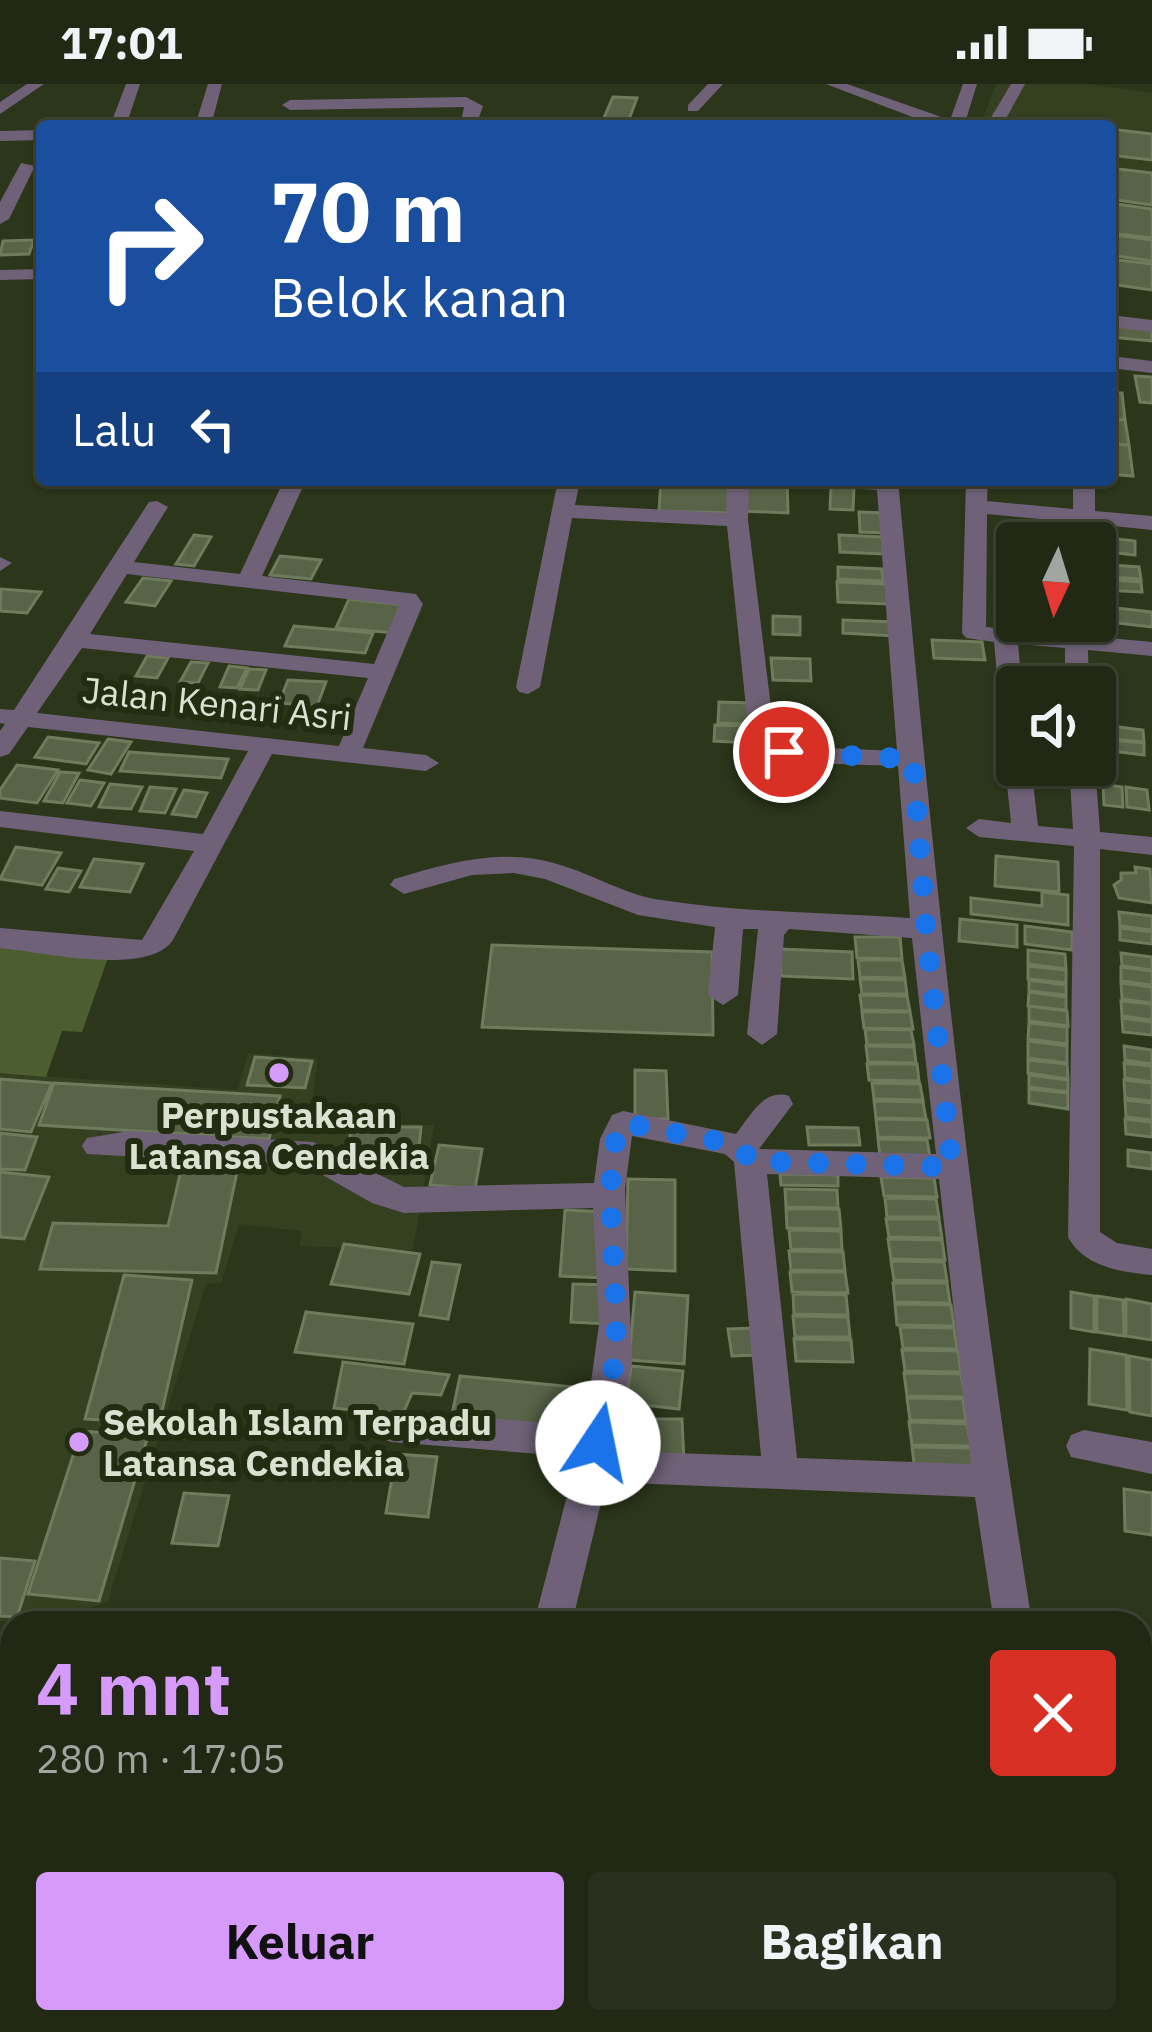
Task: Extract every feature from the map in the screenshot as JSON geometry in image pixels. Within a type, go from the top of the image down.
[{"type":"street","points":[[0,109],[37,84]]},
{"type":"street","points":[[120,120],[133,84]]},
{"type":"street","points":[[204,120],[215,84]]},
{"type":"street","points":[[693,108],[716,84]]},
{"type":"street","points":[[833,84],[937,120]]},
{"type":"street","points":[[956,120],[970,84]]},
{"type":"street","points":[[997,120],[1018,84]]},
{"type":"street","points":[[287,120],[297,85]]},
{"type":"street","points":[[316,86],[399,94],[421,102]]},
{"type":"street","points":[[290,105],[474,104],[470,120]]},
{"type":"street","points":[[0,136],[36,135]]},
{"type":"street","points":[[0,166],[34,166]]},
{"type":"street","points":[[3,208],[34,166]]},
{"type":"street","points":[[0,275],[36,274]]},
{"type":"street","points":[[1116,322],[1152,326]]},
{"type":"street","points":[[1116,347],[1152,351]]},
{"type":"street","points":[[1116,363],[1152,368]]},
{"type":"street","points":[[249,579],[292,486]]},
{"type":"street","points":[[528,687],[568,486]]},
{"type":"street","points":[[738,486],[737,520],[763,746],[805,755],[913,759]]},
{"type":"street","points":[[887,486],[926,929],[1010,1611]]},
{"type":"street","points":[[977,486],[974,633],[996,635]]},
{"type":"street","points":[[1084,486],[1086,522]]},
{"type":"street","points":[[976,506],[1152,523]]},
{"type":"street","points":[[0,749],[10,717],[75,640],[157,507]]},
{"type":"street","points":[[563,511],[737,520]]},
{"type":"street","points":[[121,567],[408,599],[411,604],[348,754]]},
{"type":"street","points":[[75,640],[382,672]]},
{"type":"street","points":[[1116,641],[1152,649]]},
{"type":"street","name":"Jalan Kenari Asri","points":[[10,717],[426,763]]},
{"type":"street","points":[[0,938],[131,951],[150,948],[265,745]]},
{"type":"street","points":[[1020,786],[1025,831]]},
{"type":"street","points":[[1084,786],[1088,839],[1084,1238],[1094,1249],[1115,1258],[1152,1262]]},
{"type":"street","points":[[0,819],[212,844]]},
{"type":"street","points":[[979,828],[1152,846]]},
{"type":"street","points":[[404,885],[471,866],[514,864],[550,871],[638,906],[730,920],[926,929]]},
{"type":"street","points":[[723,995],[730,920]]},
{"type":"street","points":[[762,1034],[770,934],[780,921]]},
{"type":"street","points":[[778,1104],[746,1155],[782,1476]]},
{"type":"street","points":[[554,1611],[596,1455],[616,1329],[612,1195],[614,1138],[623,1123],[746,1155],[952,1167]]},
{"type":"street","points":[[98,1146],[128,1143],[313,1154],[383,1194],[404,1200],[612,1195]]},
{"type":"street","points":[[391,1426],[782,1476],[991,1480]]},
{"type":"street","points":[[1084,1446],[1152,1458]]},
{"type":"shaded area","points":[[996,84],[1087,84],[1152,93],[1152,290],[1116,284],[1116,120],[982,120]]},
{"type":"shaded area","points":[[0,940],[111,949],[82,1032],[62,1031],[46,1077],[0,1073]]},
{"type":"shaded area","name":"Sekolah Islam Terpadu Latansa Cendekia","points":[[248,1053],[318,1058],[310,1121],[434,1125],[413,1250],[299,1246],[302,1231],[239,1224],[221,1283],[206,1284],[108,1601],[90,1611],[0,1611],[0,1073],[238,1090]]},
{"type":"building","points":[[613,97],[637,98],[629,120],[603,120]]},
{"type":"building","points":[[1116,130],[1152,134],[1152,160],[1116,156]]},
{"type":"building","points":[[1116,169],[1152,173],[1152,205],[1116,200]]},
{"type":"building","points":[[1116,204],[1152,209],[1152,238],[1116,234]]},
{"type":"building","points":[[1116,235],[1152,240],[1152,261],[1116,256]]},
{"type":"building","points":[[34,240],[29,254],[0,255],[3,241]]},
{"type":"building","points":[[1116,260],[1152,264],[1152,290],[1116,285]]},
{"type":"building","points":[[1116,324],[1152,327],[1152,341],[1116,338]]},
{"type":"building","points":[[1135,376],[1152,377],[1152,403],[1140,402]]},
{"type":"building","points":[[1116,393],[1122,393],[1125,420],[1116,419]]},
{"type":"building","points":[[1116,419],[1125,420],[1129,445],[1116,444]]},
{"type":"building","points":[[1116,444],[1129,445],[1133,476],[1116,475]]},
{"type":"building","points":[[661,486],[732,486],[732,513],[659,511]]},
{"type":"building","points":[[744,486],[787,486],[788,513],[743,511]]},
{"type":"building","points":[[831,486],[854,487],[853,510],[830,509]]},
{"type":"building","points":[[859,512],[885,513],[887,533],[860,532]]},
{"type":"building","points":[[194,535],[211,537],[194,566],[176,564]]},
{"type":"building","points":[[839,535],[883,537],[883,554],[840,552]]},
{"type":"building","points":[[1116,539],[1135,541],[1135,555],[1116,553]]},
{"type":"building","points":[[280,556],[321,560],[311,579],[270,575]]},
{"type":"building","points":[[1116,565],[1139,567],[1141,579],[1116,577]]},
{"type":"building","points":[[838,567],[882,569],[883,581],[838,579]]},
{"type":"building","points":[[143,578],[171,581],[155,606],[126,602]]},
{"type":"building","points":[[1116,580],[1141,582],[1142,592],[1116,591]]},
{"type":"building","points":[[837,582],[886,584],[888,604],[838,602]]},
{"type":"building","points":[[1,589],[41,592],[27,613],[0,611]]},
{"type":"building","points":[[349,599],[406,605],[395,633],[336,628]]},
{"type":"building","points":[[1116,608],[1152,612],[1152,627],[1117,623]]},
{"type":"building","points":[[773,616],[800,617],[800,635],[773,634]]},
{"type":"building","points":[[843,620],[894,622],[895,636],[843,633]]},
{"type":"building","points":[[294,626],[373,633],[365,653],[285,646]]},
{"type":"building","points":[[932,640],[982,642],[985,660],[934,658]]},
{"type":"building","points":[[147,656],[168,658],[157,678],[136,676]]},
{"type":"building","points":[[771,658],[810,659],[811,681],[773,680]]},
{"type":"building","points":[[191,662],[208,663],[198,683],[180,682]]},
{"type":"building","points":[[229,666],[247,668],[237,688],[220,687]]},
{"type":"building","points":[[249,669],[266,670],[258,690],[240,689]]},
{"type":"building","points":[[288,680],[326,682],[317,706],[279,703]]},
{"type":"building","points":[[719,702],[750,703],[750,724],[718,723]]},
{"type":"building","points":[[715,725],[749,726],[749,743],[714,741]]},
{"type":"building","points":[[769,726],[817,728],[818,748],[770,746]]},
{"type":"building","points":[[1116,727],[1143,730],[1144,742],[1116,739]]},
{"type":"building","points":[[48,737],[99,743],[86,764],[35,757]]},
{"type":"building","points":[[108,739],[131,742],[111,774],[88,770]]},
{"type":"building","points":[[1116,740],[1144,743],[1144,755],[1116,752]]},
{"type":"building","points":[[129,752],[228,759],[221,778],[120,771]]},
{"type":"building","points":[[17,765],[58,770],[37,803],[0,798],[0,790]]},
{"type":"building","points":[[60,772],[79,773],[63,803],[44,801]]},
{"type":"building","points":[[80,780],[104,783],[91,806],[67,803]]},
{"type":"building","points":[[110,784],[142,787],[131,809],[99,807]]},
{"type":"building","points":[[1103,786],[1122,787],[1123,807],[1104,805]]},
{"type":"building","points":[[150,787],[176,789],[165,813],[140,811]]},
{"type":"building","points":[[1126,787],[1147,790],[1149,810],[1127,807]]},
{"type":"building","points":[[184,790],[207,793],[196,817],[172,814]]},
{"type":"building","points":[[16,847],[61,853],[42,885],[0,879]]},
{"type":"building","points":[[996,856],[1058,862],[1059,892],[995,886]]},
{"type":"building","points":[[94,859],[143,864],[130,892],[80,887]]},
{"type":"building","points":[[1135,867],[1150,869],[1152,903],[1119,898],[1114,885],[1121,873],[1136,873]]},
{"type":"building","points":[[58,868],[81,871],[69,892],[46,889]]},
{"type":"building","points":[[1042,892],[1068,895],[1068,925],[971,914],[971,898],[1042,906]]},
{"type":"building","points":[[1119,912],[1152,916],[1152,930],[1120,926]]},
{"type":"building","points":[[960,919],[1017,925],[1017,947],[959,941]]},
{"type":"building","points":[[1025,926],[1072,932],[1072,950],[1025,944]]},
{"type":"building","points":[[1120,928],[1152,932],[1152,944],[1120,940]]},
{"type":"building","points":[[855,937],[900,937],[902,959],[857,958]]},
{"type":"building","points":[[492,945],[712,952],[713,1035],[482,1027]]},
{"type":"building","points":[[780,949],[852,952],[853,979],[781,976]]},
{"type":"building","points":[[1028,950],[1065,954],[1066,969],[1028,964]]},
{"type":"building","points":[[1121,953],[1152,957],[1152,970],[1122,966]]},
{"type":"building","points":[[858,960],[902,960],[905,978],[860,977]]},
{"type":"building","points":[[1028,966],[1066,970],[1066,983],[1028,979]]},
{"type":"building","points":[[1121,967],[1152,971],[1152,985],[1121,981]]},
{"type":"building","points":[[860,979],[905,980],[907,994],[862,994]]},
{"type":"building","points":[[1029,980],[1066,985],[1066,995],[1029,991]]},
{"type":"building","points":[[1121,983],[1152,987],[1152,1003],[1122,999]]},
{"type":"building","points":[[1029,992],[1066,997],[1066,1010],[1028,1006]]},
{"type":"building","points":[[860,995],[907,996],[910,1011],[862,1010]]},
{"type":"building","points":[[1121,1001],[1152,1004],[1152,1020],[1122,1016]]},
{"type":"building","points":[[1029,1006],[1067,1011],[1068,1026],[1029,1021]]},
{"type":"building","points":[[862,1012],[910,1012],[913,1029],[864,1028]]},
{"type":"building","points":[[1122,1018],[1152,1022],[1152,1035],[1123,1032]]},
{"type":"building","points":[[1029,1023],[1067,1027],[1067,1044],[1028,1039]]},
{"type":"building","points":[[865,1029],[911,1030],[914,1045],[867,1045]]},
{"type":"building","points":[[1028,1041],[1067,1046],[1067,1063],[1028,1058]]},
{"type":"building","points":[[866,1046],[914,1047],[916,1063],[868,1062]]},
{"type":"building","points":[[1124,1046],[1152,1050],[1152,1064],[1125,1060]]},
{"type":"building","points":[[255,1057],[312,1061],[305,1088],[247,1085]]},
{"type":"building","points":[[1028,1060],[1067,1064],[1068,1079],[1028,1073]]},
{"type":"building","points":[[1124,1063],[1152,1066],[1152,1082],[1125,1078]]},
{"type":"building","points":[[867,1064],[917,1064],[919,1081],[869,1080]]},
{"type":"building","points":[[635,1070],[666,1071],[668,1119],[635,1119]]},
{"type":"building","points":[[1029,1075],[1068,1080],[1068,1092],[1029,1087]]},
{"type":"building","points":[[0,1079],[52,1083],[31,1132],[0,1129]]},
{"type":"building","points":[[1124,1080],[1152,1083],[1152,1101],[1125,1098]]},
{"type":"building","points":[[54,1083],[280,1096],[269,1139],[39,1125]]},
{"type":"building","points":[[872,1083],[920,1084],[923,1100],[874,1099]]},
{"type":"building","points":[[1029,1089],[1068,1093],[1068,1109],[1029,1103]]},
{"type":"building","points":[[1125,1100],[1152,1103],[1152,1120],[1126,1117]]},
{"type":"building","points":[[874,1101],[923,1102],[926,1119],[876,1118]]},
{"type":"building","points":[[876,1119],[927,1120],[930,1138],[878,1137]]},
{"type":"building","points":[[1125,1119],[1152,1122],[1152,1137],[1126,1134]]},
{"type":"building","points":[[351,1127],[421,1127],[418,1157],[348,1157]]},
{"type":"building","points":[[807,1127],[858,1128],[860,1145],[809,1145]]},
{"type":"building","points":[[0,1133],[37,1137],[25,1170],[0,1169]]},
{"type":"building","points":[[878,1139],[927,1140],[930,1157],[880,1156]]},
{"type":"building","points":[[439,1145],[482,1149],[475,1189],[430,1185]]},
{"type":"building","points":[[1128,1150],[1152,1153],[1152,1169],[1128,1166]]},
{"type":"building","points":[[182,1166],[238,1167],[216,1273],[40,1269],[53,1223],[168,1226]]},
{"type":"building","points":[[0,1172],[49,1177],[24,1239],[0,1237]]},
{"type":"building","points":[[780,1174],[838,1175],[838,1186],[781,1185]]},
{"type":"building","points":[[881,1177],[934,1178],[937,1197],[884,1196]]},
{"type":"building","points":[[628,1179],[675,1180],[675,1271],[626,1269]]},
{"type":"building","points":[[785,1189],[837,1190],[838,1208],[786,1207]]},
{"type":"building","points":[[885,1198],[936,1199],[939,1217],[887,1217]]},
{"type":"building","points":[[786,1209],[839,1209],[841,1229],[787,1228]]},
{"type":"building","points":[[565,1210],[609,1212],[606,1278],[560,1276]]},
{"type":"building","points":[[886,1219],[939,1219],[942,1238],[889,1237]]},
{"type":"building","points":[[789,1230],[841,1231],[842,1250],[791,1249]]},
{"type":"building","points":[[888,1239],[942,1240],[945,1260],[891,1259]]},
{"type":"building","points":[[344,1244],[420,1254],[409,1294],[331,1284]]},
{"type":"building","points":[[789,1251],[843,1252],[845,1271],[791,1270]]},
{"type":"building","points":[[891,1261],[944,1262],[947,1281],[894,1280]]},
{"type":"building","points":[[432,1262],[460,1265],[448,1319],[420,1315]]},
{"type":"building","points":[[790,1272],[845,1272],[848,1293],[792,1292]]},
{"type":"building","points":[[124,1275],[192,1280],[159,1424],[85,1419]]},
{"type":"building","points":[[893,1283],[947,1283],[950,1303],[895,1302]]},
{"type":"building","points":[[573,1284],[611,1285],[610,1324],[571,1322]]},
{"type":"building","points":[[635,1292],[688,1296],[684,1364],[629,1360]]},
{"type":"building","points":[[1071,1292],[1094,1296],[1094,1332],[1071,1328]]},
{"type":"building","points":[[793,1294],[846,1295],[848,1315],[794,1314]]},
{"type":"building","points":[[1097,1296],[1123,1300],[1124,1336],[1097,1332]]},
{"type":"building","points":[[1126,1299],[1152,1304],[1152,1340],[1126,1336]]},
{"type":"building","points":[[895,1304],[951,1305],[954,1326],[897,1325]]},
{"type":"building","points":[[306,1312],[413,1324],[404,1364],[295,1352]]},
{"type":"building","points":[[793,1316],[848,1317],[850,1337],[795,1337]]},
{"type":"building","points":[[900,1327],[954,1328],[957,1349],[903,1348]]},
{"type":"building","points":[[756,1328],[759,1355],[732,1356],[728,1329]]},
{"type":"building","points":[[794,1339],[851,1340],[853,1362],[796,1361]]},
{"type":"building","points":[[1090,1349],[1126,1355],[1127,1410],[1089,1404]]},
{"type":"building","points":[[902,1350],[958,1351],[961,1372],[905,1371]]},
{"type":"building","points":[[1129,1356],[1152,1360],[1152,1416],[1130,1412]]},
{"type":"building","points":[[343,1362],[449,1375],[441,1395],[412,1393],[402,1416],[334,1408]]},
{"type":"building","points":[[631,1366],[683,1371],[679,1409],[626,1403]]},
{"type":"building","points":[[904,1373],[961,1374],[965,1397],[907,1396]]},
{"type":"building","points":[[460,1376],[595,1389],[589,1438],[450,1424]]},
{"type":"building","points":[[907,1398],[963,1399],[966,1421],[910,1420]]},
{"type":"building","points":[[627,1419],[682,1419],[684,1463],[629,1463]]},
{"type":"building","points":[[909,1422],[967,1424],[971,1446],[912,1445]]},
{"type":"building","points":[[81,1431],[148,1436],[99,1601],[28,1594]]},
{"type":"building","points":[[912,1447],[971,1448],[974,1472],[915,1471]]},
{"type":"building","points":[[396,1454],[437,1457],[428,1517],[386,1513]]},
{"type":"building","points":[[1124,1489],[1152,1493],[1152,1535],[1125,1531]]},
{"type":"building","points":[[184,1493],[229,1496],[218,1546],[172,1543]]},
{"type":"building","points":[[0,1558],[35,1561],[19,1611],[0,1611]]},
{"type":"place","name":"Perpustakaan Latansa Cendekia","points":[[279,1073]]},
{"type":"place","name":"Sekolah Islam Terpadu Latansa Cendekia","points":[[79,1442]]},
{"type":"route","points":[[598,1443],[615,1360],[611,1176],[614,1138],[623,1123],[728,1143],[742,1148],[750,1161],[952,1167],[913,759],[784,752]]}]
